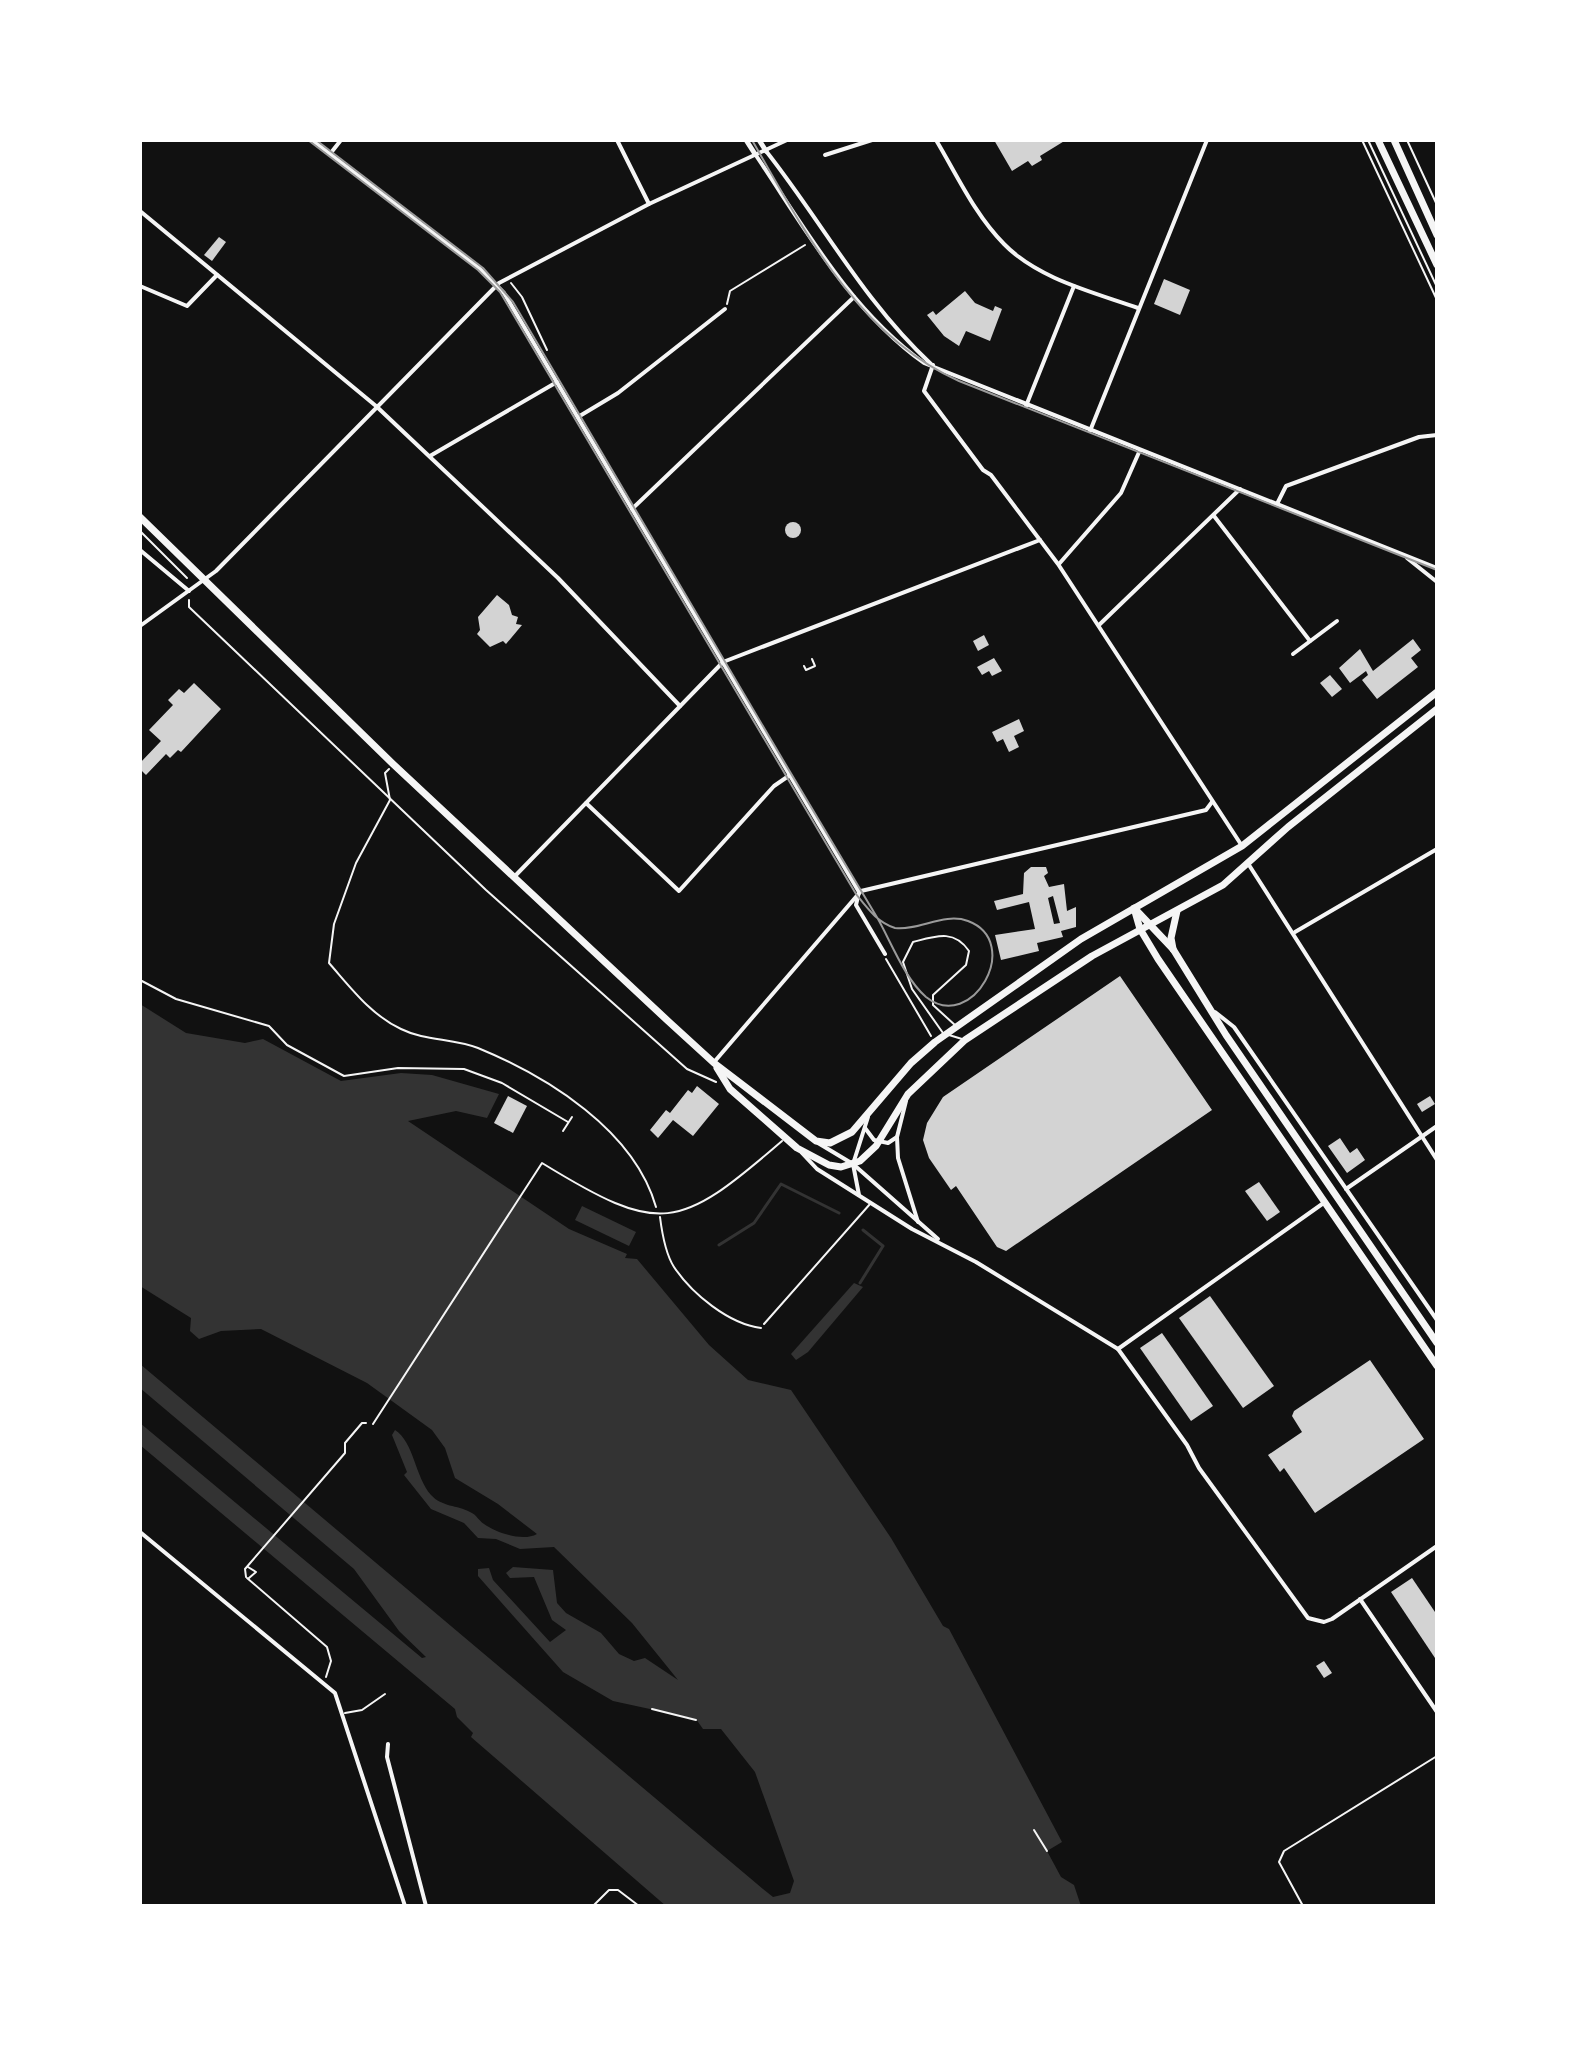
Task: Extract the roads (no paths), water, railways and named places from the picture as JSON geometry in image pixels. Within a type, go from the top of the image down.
[{"type":"main road","points":[[1378,140],[1437,265]]},
{"type":"main road","points":[[1394,140],[1437,235]]},
{"type":"main road","points":[[140,517],[513,877],[714,1063],[816,1141],[830,1143],[844,1137],[868,1117],[902,1073],[945,1034],[1081,939],[1242,846],[1437,692]]},
{"type":"main road","points":[[714,1063],[730,1089],[797,1148],[829,1165],[853,1164],[869,1154],[908,1094],[965,1040],[1150,922],[1223,885],[1288,827],[1437,709]]},
{"type":"main road","points":[[1134,908],[1173,949],[1226,1035],[1437,1343]]},
{"type":"main road","points":[[1134,908],[1140,929],[1437,1366]]},
{"type":"main road","points":[[1173,949],[1171,938],[1177,911]]},
{"type":"street","points":[[312,140],[496,284],[859,892],[856,905],[885,954]]},
{"type":"street","points":[[330,154],[341,140]]},
{"type":"street","points":[[484,140],[493,140]]},
{"type":"street","points":[[617,140],[649,204]]},
{"type":"street","points":[[746,140],[760,152],[855,278],[908,342],[933,365]]},
{"type":"street","points":[[759,140],[760,152],[811,241],[854,297],[890,336],[924,363],[1437,568]]},
{"type":"street","points":[[140,626],[204,580],[496,284],[649,204],[787,140]]},
{"type":"street","points":[[825,155],[872,140]]},
{"type":"street","points":[[936,140],[984,219],[1004,245],[1032,266],[1074,286],[1138,308]]},
{"type":"street","points":[[1090,431],[1207,140]]},
{"type":"street","points":[[140,211],[376,406],[558,578],[680,706]]},
{"type":"street","points":[[140,286],[187,306],[217,275]]},
{"type":"street","points":[[1026,406],[1074,286]]},
{"type":"street","points":[[632,509],[854,297]]},
{"type":"street","points":[[578,417],[629,384],[725,309]]},
{"type":"street","points":[[933,365],[924,391],[943,420],[983,470],[991,475],[1058,564],[1242,846]]},
{"type":"street","points":[[430,456],[557,382]]},
{"type":"street","points":[[1277,504],[1286,486],[1419,437],[1437,435]]},
{"type":"street","points":[[1058,564],[1121,493],[1140,450]]},
{"type":"street","points":[[1099,625],[1240,489]]},
{"type":"street","points":[[1214,516],[1310,641]]},
{"type":"street","points":[[513,877],[723,662],[1040,540]]},
{"type":"street","points":[[140,550],[189,591]]},
{"type":"street","points":[[1394,551],[1437,582]]},
{"type":"street","points":[[1293,654],[1337,621]]},
{"type":"street","points":[[586,803],[679,891],[774,786],[790,775]]},
{"type":"street","points":[[714,1063],[859,892],[1206,810],[1212,802]]},
{"type":"street","points":[[1295,932],[1437,849]]},
{"type":"street","points":[[1249,865],[1295,932],[1437,1160]]},
{"type":"street","points":[[1214,1011],[1234,1027],[1437,1320]]},
{"type":"street","points":[[908,1094],[897,1137],[902,1178],[918,1222]]},
{"type":"street","points":[[859,1195],[853,1164],[868,1117]]},
{"type":"street","points":[[1346,1189],[1437,1126]]},
{"type":"street","points":[[865,1128],[879,1141],[888,1143],[897,1137]]},
{"type":"street","points":[[816,1141],[853,1164],[943,1243]]},
{"type":"street","points":[[797,1148],[817,1169],[871,1203],[1118,1349],[1301,1611],[1316,1621],[1332,1619],[1437,1546]]},
{"type":"street","points":[[1118,1349],[1325,1202]]},
{"type":"street","points":[[140,1532],[335,1693],[344,1713],[355,1763],[405,1906]]},
{"type":"street","points":[[1360,1599],[1437,1712]]},
{"type":"street","points":[[388,1744],[387,1757],[426,1906]]},
{"type":"lane","points":[[957,1026],[933,1005],[933,995],[966,965],[969,951],[962,941],[943,934],[913,942],[903,962],[912,989],[937,1028],[965,1040]]},
{"type":"lane","points":[[373,1424],[542,1163],[636,1213],[659,1215],[696,1208],[786,1137]]},
{"type":"lane","points":[[764,1324],[871,1203]]},
{"type":"lane","points":[[344,1713],[362,1710],[385,1694]]},
{"type":"waterway","points":[[719,1245],[754,1223],[781,1184],[839,1213]]},
{"type":"waterway","points":[[860,1283],[883,1246],[863,1230]]},
{"type":"tram line","points":[[308,140],[478,270],[500,292],[856,894],[878,919],[895,928],[959,919],[984,932],[992,947],[991,964],[985,981],[974,995],[960,1004],[943,1005],[926,997],[911,980],[878,919],[513,302],[483,268],[316,140]]},
{"type":"tram line","points":[[752,140],[792,210],[838,278],[892,338],[924,362],[959,381],[1437,570]]}]
